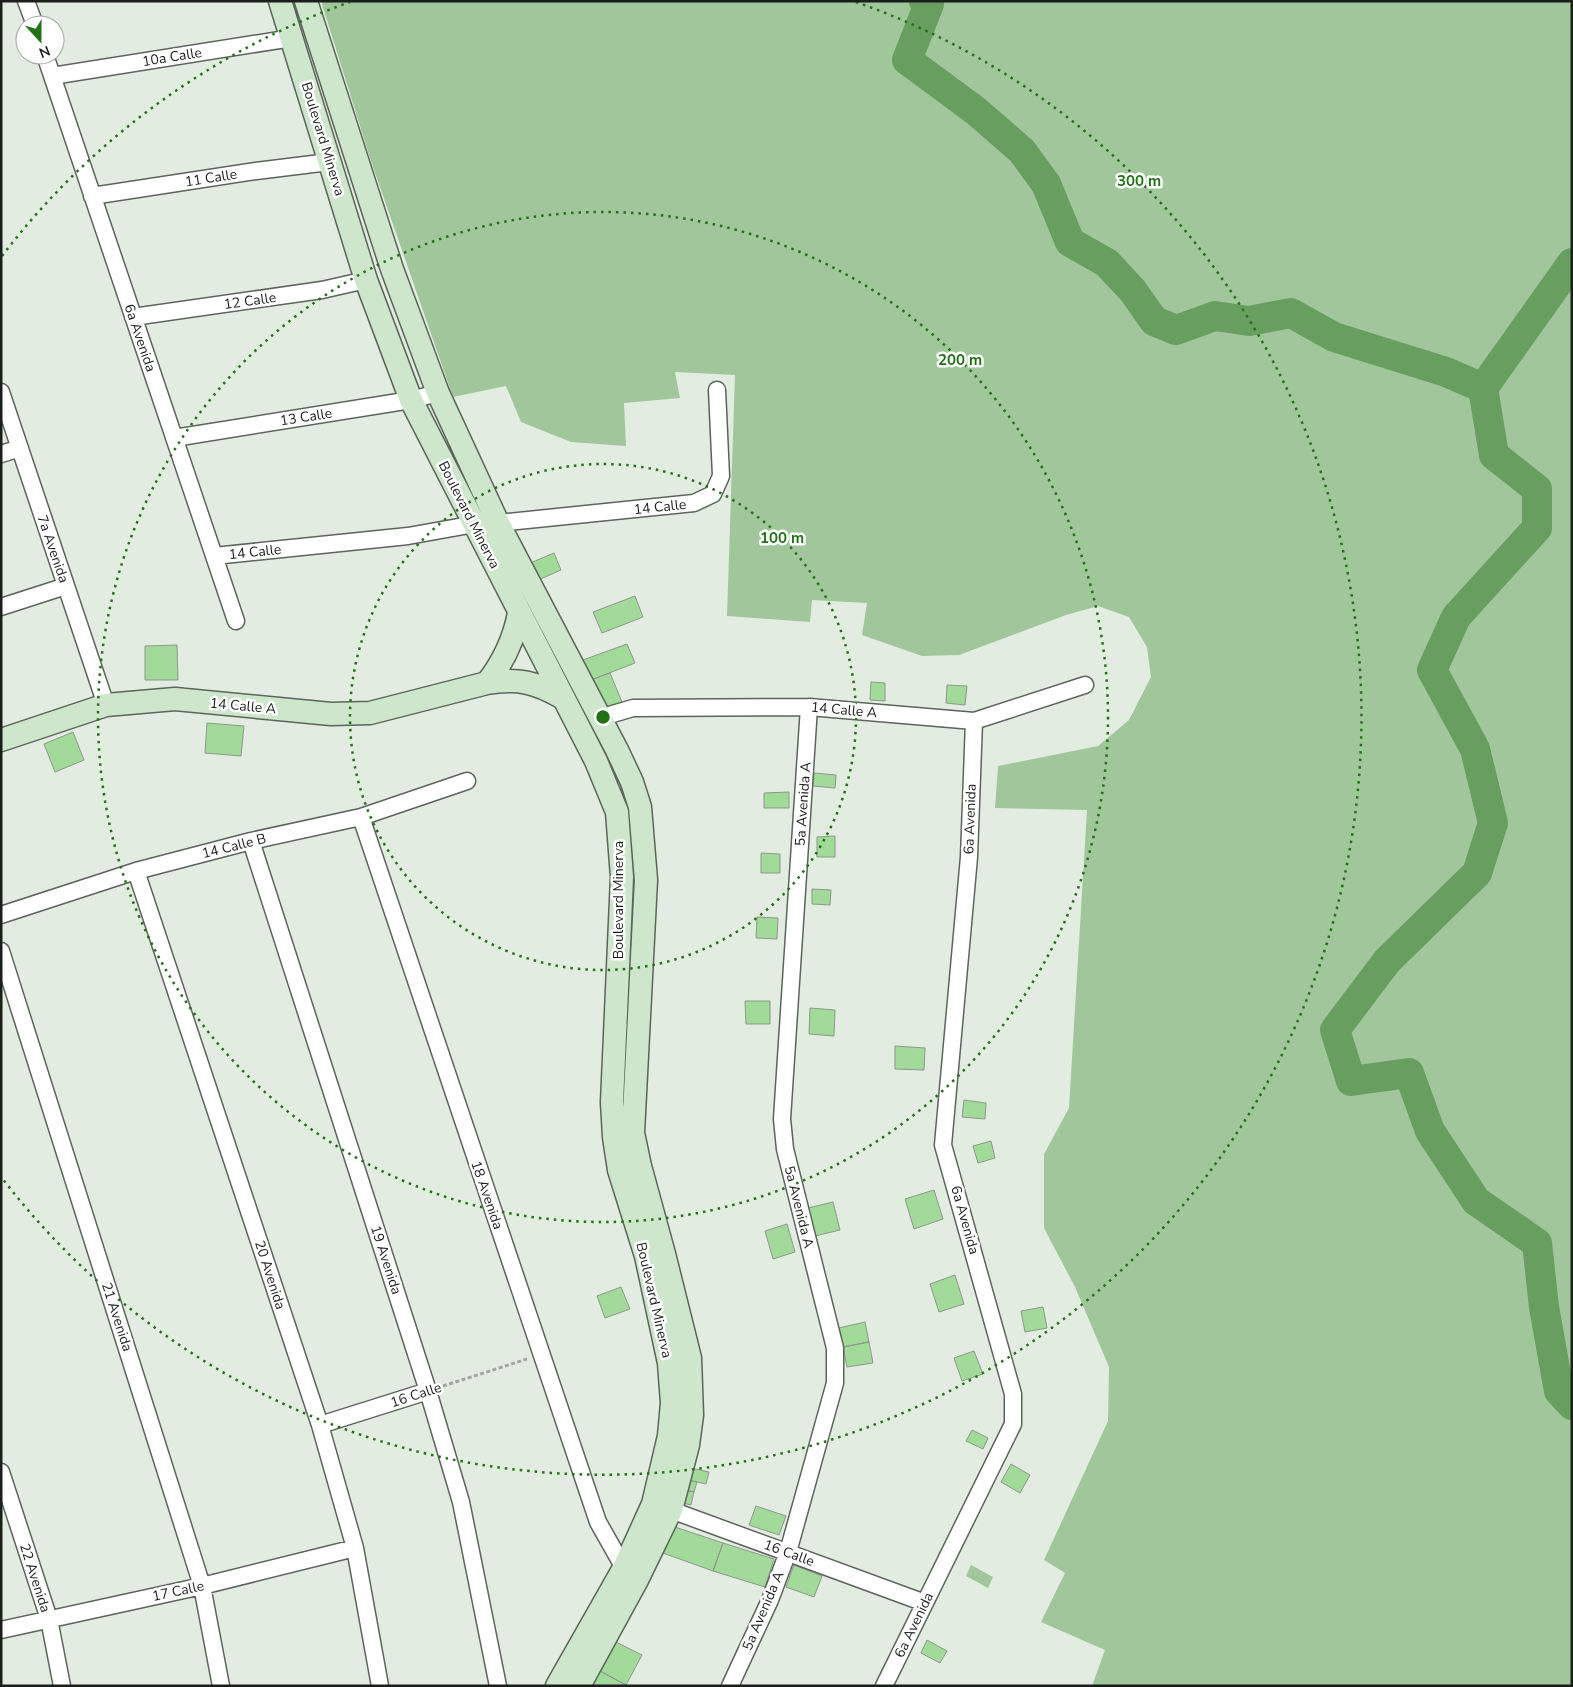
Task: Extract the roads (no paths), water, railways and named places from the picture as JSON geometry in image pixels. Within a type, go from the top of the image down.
[{"type":"street","points":[[26,1],[31,15]]},
{"type":"street","name":"Boulevard Minerva","points":[[280,1],[366,280],[411,400],[596,761],[617,812],[622,877],[612,1102],[614,1137],[619,1170],[646,1256],[667,1354],[672,1403],[662,1507],[624,1568],[557,1686]]},
{"type":"street","name":"Boulevard Minerva","points":[[306,1],[392,269],[438,393],[498,523],[632,782],[640,808],[646,880],[633,1133],[690,1358],[692,1415],[688,1445],[662,1507],[637,1580],[579,1686]]},
{"type":"street","name":"10a Calle","points":[[52,76],[292,38]]},
{"type":"street","name":"6a Avenida","points":[[48,65],[236,621]]},
{"type":"street","points":[[352,144],[348,150],[334,155],[330,163],[338,168],[353,165],[360,170]]},
{"type":"street","name":"11 Calle","points":[[92,196],[256,171],[330,163]]},
{"type":"street","name":"12 Calle","points":[[133,318],[322,290],[366,280]]},
{"type":"street","name":"14 Calle","points":[[498,523],[694,503],[713,494],[721,476],[717,390]]},
{"type":"street","name":"7a Avenida","points":[[1,392],[106,705]]},
{"type":"street","name":"13 Calle","points":[[174,438],[411,400],[438,393]]},
{"type":"street","points":[[1,454],[20,448]]},
{"type":"street","points":[[439,456],[457,466],[482,508],[498,523]]},
{"type":"street","name":"14 Calle","points":[[214,556],[408,536],[475,524]]},
{"type":"street","points":[[1,607],[66,586]]},
{"type":"street","points":[[487,683],[508,651],[519,613]]},
{"type":"street","name":"14 Calle A","points":[[1,740],[106,705],[176,700],[331,714],[370,713],[487,683],[507,680],[527,681],[546,688],[563,698]]},
{"type":"street","name":"14 Calle A","points":[[599,718],[633,708],[809,707],[974,721],[1084,685]]},
{"type":"street","name":"5a Avenida A","points":[[730,1686],[770,1600],[788,1552],[835,1382],[835,1348],[785,1149],[782,1120],[809,707]]},
{"type":"street","name":"6a Avenida","points":[[884,1686],[1013,1424],[1013,1394],[943,1145],[969,856],[974,721]]},
{"type":"street","name":"14 Calle B","points":[[1,915],[136,871],[251,841],[361,818],[467,781]]},
{"type":"street","name":"18 Avenida","points":[[361,818],[598,1522],[624,1568]]},
{"type":"street","name":"19 Avenida","points":[[251,841],[428,1391],[461,1502],[498,1686]]},
{"type":"street","name":"20 Avenida","points":[[136,871],[320,1425],[355,1548],[380,1686]]},
{"type":"street","name":"21 Avenida","points":[[1,951],[202,1586],[221,1686]]},
{"type":"street","name":"16 Calle","points":[[320,1425],[428,1391]]},
{"type":"street","name":"22 Avenida","points":[[1,1472],[49,1619],[62,1686]]},
{"type":"street","name":"16 Calle","points":[[662,1507],[925,1602]]},
{"type":"street","name":"17 Calle","points":[[1,1630],[202,1586],[355,1548]]},
{"type":"waterway","points":[[924,1],[929,4],[907,60],[976,111],[1022,151],[1046,184],[1070,242],[1107,263],[1133,291],[1154,321],[1176,330],[1215,316],[1249,321],[1291,313],[1334,337],[1446,372],[1483,388],[1494,455],[1537,489],[1537,528],[1456,617],[1432,670],[1475,749],[1493,823],[1477,873],[1387,961],[1335,1030],[1351,1081],[1409,1073],[1430,1131],[1476,1201],[1537,1243],[1544,1307],[1559,1391],[1572,1405]]},
{"type":"waterway","points":[[1483,388],[1572,263]]}]
